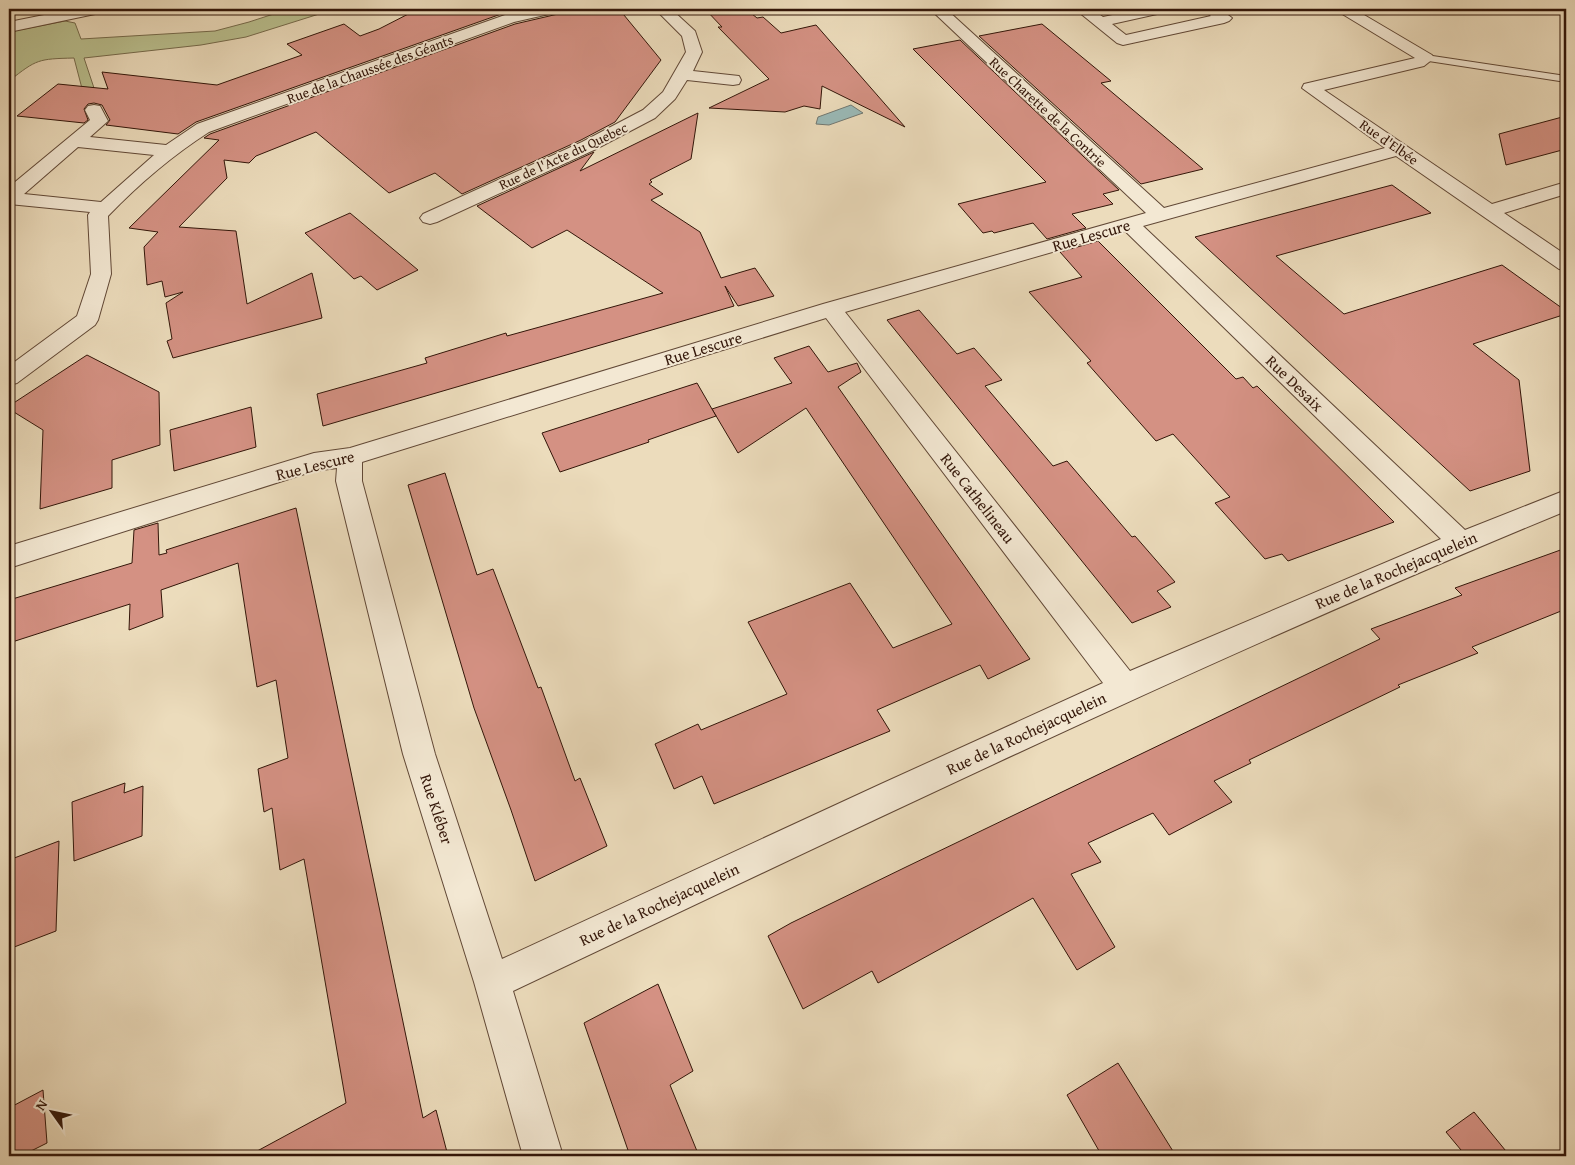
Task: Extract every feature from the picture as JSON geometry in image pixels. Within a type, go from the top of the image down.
[{"type":"street","points":[[9,27],[95,9]]},
{"type":"street","name":"Rue de la Chaussée des Géants","points":[[105,208],[170,151],[203,128],[510,18],[553,9]]},
{"type":"street","name":"Rue de l'Acte du Quebec","points":[[430,218],[588,146],[649,114],[669,95],[682,76],[694,52],[689,34],[662,9]]},
{"type":"street","name":"Rue Charette de la Contrie","points":[[937,9],[1160,215]]},
{"type":"street","points":[[1083,9],[1123,40],[1224,18],[1210,9]]},
{"type":"street","points":[[1101,22],[1161,9]]},
{"type":"street","points":[[1344,9],[1426,58]]},
{"type":"street","name":"Rue d'Elbée","points":[[1426,58],[1418,63],[1310,88],[1566,264]]},
{"type":"street","points":[[682,76],[733,80]]},
{"type":"street","points":[[9,197],[99,121],[94,110]]},
{"type":"street","points":[[74,141],[170,151]]},
{"type":"street","name":"Rue Lescure","points":[[9,557],[314,462],[350,457],[831,309],[1400,149]]},
{"type":"street","points":[[1489,211],[1566,188]]},
{"type":"street","points":[[9,197],[105,208]]},
{"type":"street","points":[[9,377],[88,320],[101,274],[98,215],[105,208]]},
{"type":"street","name":"Rue Desaix","points":[[1129,224],[1461,542]]},
{"type":"street","name":"Rue Cathelineau","points":[[831,309],[1124,687]]},
{"type":"street","name":"Rue Kléber","points":[[350,457],[350,481],[419,754],[492,982],[543,1156]]},
{"type":"street","name":"Rue de la Rochejacquelein","points":[[492,982],[1124,687],[1461,542],[1566,500]]},
{"type":"lane","points":[[1426,58],[1566,79]]},
{"type":"green space","points":[[289,9],[335,9],[246,37],[201,45],[84,58],[97,97],[85,100],[74,58],[45,60],[32,64],[9,81],[9,32],[65,21],[75,23],[81,39],[215,31]]},
{"type":"water","points":[[851,105],[863,113],[829,125],[816,124],[818,117]]},
{"type":"building","points":[[418,9],[524,9],[504,13],[196,122],[178,134],[106,125],[110,120],[102,105],[94,103],[88,104],[84,109],[88,120],[84,123],[17,116],[58,84],[108,89],[102,72],[217,85],[302,55],[287,44],[344,24],[360,36],[379,29]]},
{"type":"building","points":[[563,9],[619,9],[661,60],[615,122],[581,140],[462,194],[435,173],[389,193],[316,132],[256,156],[249,163],[224,160],[227,178],[179,227],[236,231],[247,304],[312,273],[322,318],[173,358],[167,341],[172,339],[166,303],[183,292],[165,297],[162,281],[147,285],[144,247],[158,232],[129,228],[219,140],[204,138],[210,134],[515,24],[558,14]]},
{"type":"building","points":[[705,9],[746,9],[757,18],[763,17],[781,33],[816,25],[905,127],[822,86],[820,109],[804,106],[785,112],[709,108],[769,79],[718,27],[722,27]]},
{"type":"building","points":[[1042,24],[1111,81],[1101,83],[1203,169],[1141,184],[979,36]]},
{"type":"building","points":[[960,40],[1119,190],[1103,194],[1113,204],[1072,214],[1086,228],[1047,239],[1033,223],[994,233],[992,231],[983,233],[958,204],[1046,182],[913,49]]},
{"type":"building","points":[[698,113],[691,159],[650,180],[652,182],[649,184],[663,194],[651,200],[700,232],[721,278],[755,268],[774,296],[738,306],[725,286],[734,306],[323,426],[317,394],[427,363],[425,358],[506,333],[507,336],[663,293],[567,230],[532,248],[477,206],[594,152],[580,171]]},
{"type":"building","points":[[1566,116],[1566,149],[1506,165],[1499,134]]},
{"type":"building","points":[[1392,185],[1431,213],[1276,256],[1344,314],[1502,265],[1566,311],[1566,314],[1473,344],[1519,380],[1530,471],[1470,491],[1195,237]]},
{"type":"building","points":[[350,213],[418,270],[377,290],[361,276],[354,279],[305,233]]},
{"type":"building","points":[[1098,241],[1236,379],[1243,377],[1253,388],[1257,386],[1394,522],[1288,561],[1282,554],[1265,559],[1215,503],[1230,497],[1173,434],[1156,441],[1087,363],[1091,361],[1029,292],[1082,277],[1060,252]]},
{"type":"building","points":[[919,310],[957,354],[974,348],[1002,380],[985,386],[1053,466],[1067,461],[1132,537],[1135,536],[1175,582],[1157,591],[1171,607],[1132,623],[887,320]]},
{"type":"building","points":[[809,346],[828,372],[857,363],[861,372],[838,387],[1030,659],[988,679],[980,665],[877,710],[890,731],[714,804],[702,776],[674,789],[655,744],[698,724],[701,730],[787,694],[748,622],[850,583],[893,648],[952,624],[806,408],[738,453],[712,409],[792,383],[774,358]]},
{"type":"building","points":[[87,355],[159,392],[160,445],[112,460],[112,488],[40,509],[43,430],[9,409],[9,406]]},
{"type":"building","points":[[697,383],[716,416],[648,440],[649,442],[560,472],[542,433]]},
{"type":"building","points":[[251,407],[256,447],[174,471],[170,430]]},
{"type":"building","points":[[445,473],[477,575],[493,569],[538,688],[541,687],[575,781],[580,778],[607,846],[535,881],[474,708],[408,485]]},
{"type":"building","points":[[296,508],[423,1118],[436,1110],[448,1156],[248,1156],[346,1103],[304,859],[280,870],[272,808],[264,812],[258,769],[288,758],[276,680],[257,687],[238,563],[161,590],[163,617],[129,630],[130,604],[9,643],[9,600],[132,563],[134,530],[158,523],[159,555],[167,553],[166,550]]},
{"type":"building","points":[[1566,548],[1566,609],[1472,647],[1478,653],[1398,685],[1400,687],[1249,760],[1251,763],[1214,781],[1232,802],[1169,835],[1153,813],[1088,843],[1101,862],[1071,874],[1115,947],[1077,970],[1033,898],[878,983],[872,971],[803,1009],[768,936],[906,867],[1380,639],[1371,629],[1462,595],[1455,588]]},
{"type":"building","points":[[125,783],[124,793],[143,786],[142,836],[74,861],[72,802]]},
{"type":"building","points":[[59,841],[56,931],[9,949],[9,860]]},
{"type":"building","points":[[658,984],[693,1071],[670,1085],[699,1156],[630,1156],[584,1023]]},
{"type":"building","points":[[1118,1063],[1176,1156],[1102,1156],[1067,1095]]},
{"type":"building","points":[[43,1090],[47,1143],[21,1156],[9,1156],[9,1108]]},
{"type":"building","points":[[1474,1112],[1510,1156],[1466,1156],[1446,1132]]}]
